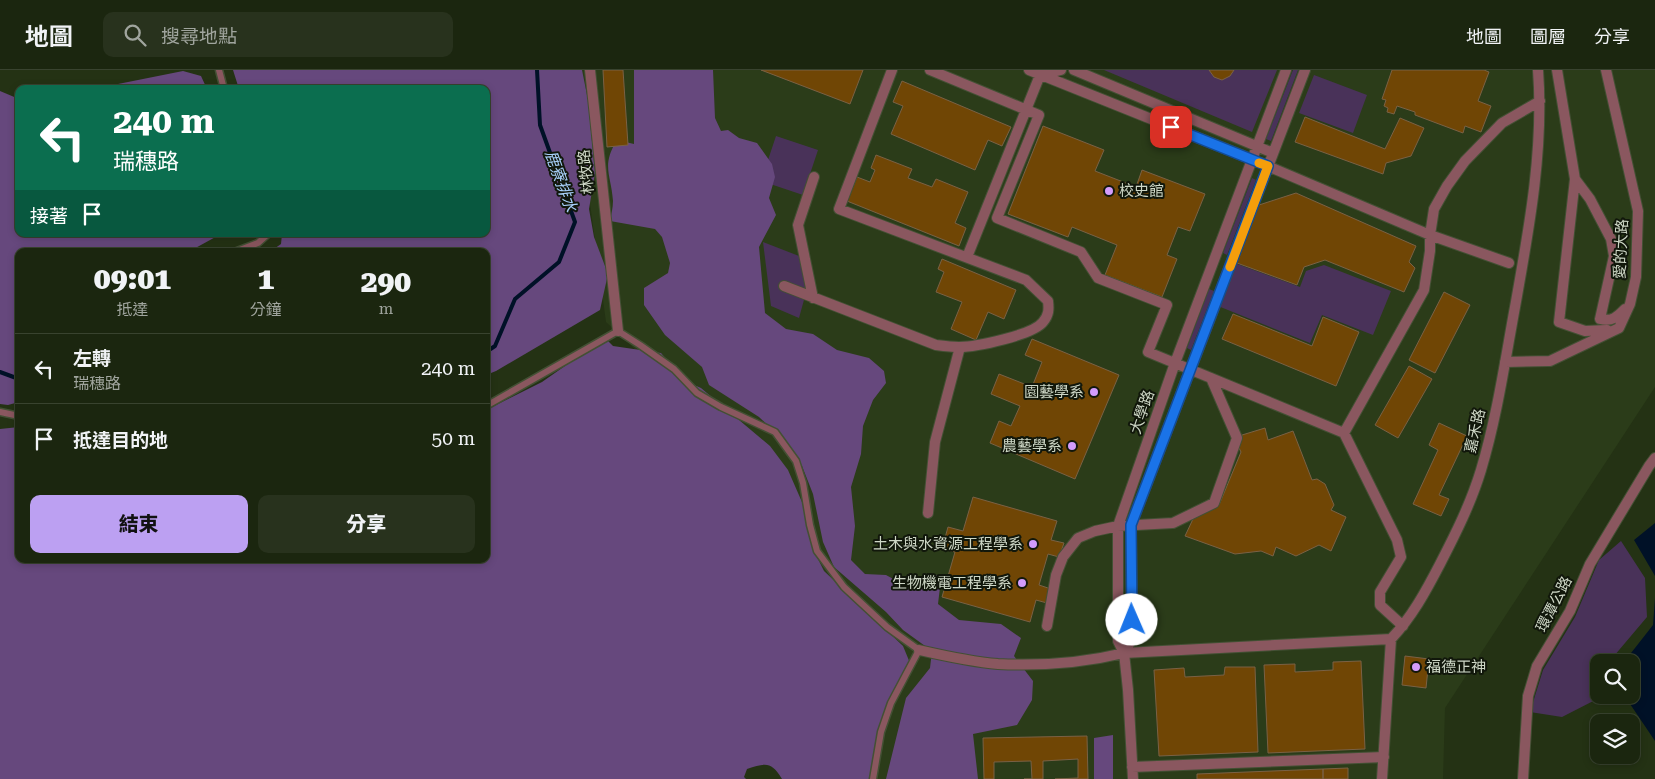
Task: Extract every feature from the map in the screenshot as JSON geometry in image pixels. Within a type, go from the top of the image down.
[{"type":"street","name":"林牧路","points":[[590,70],[618,332]]},
{"type":"street","points":[[784,286],[936,345],[960,347],[999,341],[1036,329],[1044,322],[1049,313],[1048,301],[1026,280],[839,209],[892,70]]},
{"type":"street","points":[[930,70],[1039,115],[998,218],[1081,252],[1098,278],[1166,305],[1148,352],[1344,433],[1397,540],[1401,557],[1380,592],[1380,605],[1403,626]]},
{"type":"street","points":[[1029,70],[1251,159],[1430,235],[1509,263]]},
{"type":"street","points":[[1040,75],[1061,70]]},
{"type":"street","points":[[1074,70],[1273,153]]},
{"type":"street","name":"大學路","points":[[1133,779],[1124,653],[1118,641],[1118,526],[1175,364],[1286,70]]},
{"type":"street","points":[[1124,653],[1132,639],[1131,525],[1305,70]]},
{"type":"street","name":"嘉禾路","points":[[1391,640],[1423,597],[1464,518],[1481,470],[1505,362],[1528,236],[1539,145],[1540,101],[1538,70]]},
{"type":"street","points":[[1558,70],[1575,179],[1559,322],[1585,331],[1601,332],[1619,328]]},
{"type":"street","name":"愛的大路","points":[[1606,70],[1638,211],[1636,277],[1630,304],[1619,328]]},
{"type":"street","points":[[967,257],[1040,75]]},
{"type":"street","points":[[1344,433],[1424,290],[1434,209],[1447,186],[1465,161],[1502,124],[1540,101]]},
{"type":"street","points":[[813,298],[798,226],[814,177]]},
{"type":"street","points":[[1575,179],[1590,199],[1611,239],[1614,256],[1600,319],[1607,321],[1614,319],[1630,304]]},
{"type":"street","points":[[1505,362],[1550,361],[1619,328]]},
{"type":"street","points":[[928,513],[935,442],[960,347]]},
{"type":"street","points":[[1047,626],[1056,575],[1064,557],[1078,538],[1095,531],[1118,526],[1173,523],[1214,503],[1237,438],[1210,378]]},
{"type":"street","name":"環潭公路","points":[[1523,779],[1528,696],[1537,666],[1570,611],[1590,564],[1655,458]]},
{"type":"street","points":[[919,650],[973,661],[999,664],[1051,663],[1096,660],[1124,653],[1391,640],[1382,779]]},
{"type":"street","points":[[1132,767],[1384,757]]},
{"type":"lane","points":[[219,70],[223,85]]},
{"type":"lane","points":[[244,248],[264,237]]},
{"type":"lane","points":[[490,404],[618,332],[640,344],[674,369],[697,393],[721,407],[775,432],[796,461],[803,483],[810,525],[817,551],[844,586],[887,626],[919,650],[890,703],[881,732],[873,779]]},
{"type":"lane","points":[[0,412],[15,415]]},
{"type":"shaded area","points":[[233,70],[582,70],[588,100],[595,173],[589,209],[594,237],[608,274],[600,310],[490,373],[490,248],[275,248],[281,244],[282,237],[490,237],[490,85],[238,85]]},
{"type":"shaded area","points":[[572,70],[1655,70],[1655,387],[1445,708],[1443,779],[845,779],[742,450],[606,322]]},
{"type":"shaded area","points":[[634,70],[713,70],[715,118],[721,131],[728,130],[739,138],[757,143],[772,164],[775,177],[769,198],[776,215],[759,247],[765,313],[786,329],[813,334],[837,350],[869,358],[884,371],[886,383],[873,400],[863,426],[861,454],[851,487],[855,526],[851,560],[865,574],[886,575],[897,581],[937,575],[941,579],[938,604],[959,620],[1001,624],[1021,638],[1014,656],[1033,681],[1032,700],[1017,725],[973,734],[978,779],[886,779],[906,698],[930,668],[932,651],[903,630],[886,612],[834,567],[823,542],[813,494],[802,466],[787,443],[759,417],[709,385],[702,367],[665,335],[644,305],[644,288],[668,273],[670,263],[662,237],[655,229],[610,221],[613,201],[608,170],[609,157],[617,140],[634,144]]},
{"type":"shaded area","points":[[1104,70],[1277,70],[1252,132]]},
{"type":"shaded area","points":[[1293,70],[1298,70],[1271,141],[1266,139]]},
{"type":"shaded area","points":[[183,71],[201,76],[205,85],[113,85]]},
{"type":"shaded area","points":[[1314,75],[1367,95],[1353,133],[1299,113]]},
{"type":"shaded area","points":[[0,91],[15,97],[15,237],[216,237],[195,248],[15,248],[15,403],[0,404]]},
{"type":"shaded area","points":[[776,136],[818,150],[803,195],[761,181]]},
{"type":"shaded area","points":[[1252,178],[1256,180],[1227,255],[1223,253]]},
{"type":"shaded area","points":[[763,242],[799,256],[807,289],[799,318],[771,306]]},
{"type":"shaded area","points":[[1229,261],[1300,287],[1306,271],[1324,265],[1391,291],[1373,335],[1322,315],[1310,343],[1213,304]]},
{"type":"shaded area","points":[[1209,289],[1214,291],[1191,350],[1187,348]]},
{"type":"shaded area","points":[[605,338],[613,346],[661,353],[685,381],[701,388],[770,446],[788,470],[805,509],[814,551],[824,571],[903,646],[910,663],[890,699],[874,774],[869,779],[782,779],[775,769],[764,765],[747,769],[744,777],[746,779],[0,779],[0,429],[15,427],[15,563],[490,563],[490,408],[542,382]]},
{"type":"shaded area","points":[[1621,541],[1645,578],[1647,617],[1616,654],[1590,654],[1590,703],[1562,717],[1530,712],[1543,670],[1575,617],[1599,560]]},
{"type":"shaded area","points":[[1113,735],[1113,779],[1094,779],[1094,738]]},
{"type":"water","points":[[1655,523],[1655,576],[1634,540]]},
{"type":"water","points":[[1655,598],[1655,741],[1640,719],[1640,714],[1637,714],[1630,704],[1640,704],[1640,654],[1630,654],[1653,625]]},
{"type":"building","points":[[603,70],[623,70],[628,145],[607,147]]},
{"type":"building","points":[[761,70],[863,70],[850,104]]},
{"type":"building","points":[[1209,70],[1234,70],[1230,76],[1222,80],[1214,77]]},
{"type":"building","points":[[1392,70],[1484,70],[1489,72],[1478,101],[1491,106],[1481,132],[1465,126],[1463,133],[1415,115],[1415,112],[1397,106],[1394,114],[1387,112],[1388,108],[1384,106],[1386,100],[1382,99]]},
{"type":"building","points":[[902,81],[1011,127],[1002,146],[988,140],[975,170],[891,134],[903,106],[893,102]]},
{"type":"building","points":[[1305,117],[1385,149],[1400,118],[1424,128],[1411,156],[1386,163],[1383,174],[1295,142]]},
{"type":"building","points":[[1043,126],[1104,150],[1095,171],[1136,187],[1142,170],[1205,194],[1190,231],[1178,227],[1167,255],[1177,259],[1162,297],[1105,275],[1117,245],[1072,227],[1068,237],[1008,214]]},
{"type":"building","points":[[876,155],[912,169],[908,178],[932,187],[936,179],[968,192],[955,223],[966,228],[959,246],[847,201],[857,177],[870,182],[875,170],[871,168]]},
{"type":"building","points":[[1296,193],[1416,246],[1409,262],[1415,268],[1404,292],[1325,260],[1304,267],[1297,285],[1237,263],[1259,205]]},
{"type":"building","points":[[942,259],[1016,290],[1004,319],[988,312],[976,340],[951,329],[962,302],[936,292],[944,272],[938,269]]},
{"type":"building","points":[[1444,292],[1470,305],[1435,373],[1409,360]]},
{"type":"building","points":[[1233,314],[1312,346],[1323,317],[1359,332],[1336,386],[1222,339]]},
{"type":"building","points":[[1032,339],[1119,375],[1075,479],[990,443],[999,421],[1011,426],[1020,406],[991,394],[999,374],[1032,387],[1042,362],[1025,355]]},
{"type":"building","points":[[1409,366],[1432,379],[1398,438],[1375,425]]},
{"type":"building","points":[[1439,423],[1467,436],[1439,495],[1449,499],[1441,516],[1413,504],[1438,450],[1429,445]]},
{"type":"building","points":[[1265,428],[1268,440],[1293,431],[1312,480],[1317,479],[1325,484],[1334,505],[1331,510],[1346,517],[1331,551],[1319,545],[1296,556],[1276,547],[1273,556],[1261,551],[1235,554],[1185,536],[1193,519],[1219,505],[1241,452],[1239,448],[1242,435]]},
{"type":"building","points":[[973,497],[1057,521],[1051,540],[1064,543],[1059,557],[1048,554],[1039,585],[1051,589],[1047,603],[1036,600],[1030,622],[942,597],[955,552],[942,549],[948,527],[963,531]]},
{"type":"building","name":"福德正神","points":[[1405,656],[1429,659],[1426,688],[1402,685]]},
{"type":"building","points":[[1361,661],[1365,749],[1268,753],[1264,665],[1295,664],[1295,672],[1333,670],[1333,662]]},
{"type":"building","points":[[1225,667],[1255,667],[1258,752],[1159,756],[1154,670],[1184,668],[1185,677],[1224,675]]},
{"type":"building","points":[[1087,736],[1088,779],[1055,779],[1078,778],[1078,759],[1043,761],[1043,779],[1032,779],[1031,761],[994,762],[994,779],[984,779],[983,738]]},
{"type":"building","points":[[1348,768],[1348,779],[1323,779],[1323,769]]},
{"type":"building","points":[[1323,769],[1323,779],[1197,779],[1197,774]]},
{"type":"waterway","name":"鹿寮排水","points":[[490,349],[495,346],[515,299],[559,262],[575,222],[540,125],[537,70]]},
{"type":"waterway","name":"鹿寮排水","points":[[0,372],[15,378]]},
{"type":"slow traffic","points":[[1230,267],[1268,166],[1259,163]]},
{"type":"place","name":"校史館","points":[[1109,191]]},
{"type":"place","name":"園藝學系","points":[[1094,392]]},
{"type":"place","name":"農藝學系","points":[[1072,446]]},
{"type":"place","name":"土木與水資源工程學系","points":[[1033,544]]},
{"type":"place","name":"生物機電工程學系","points":[[1022,583]]},
{"type":"place","name":"福德正神","points":[[1416,667]]},
{"type":"route","points":[[1132,620],[1131,525],[1268,166],[1171,127]]}]
